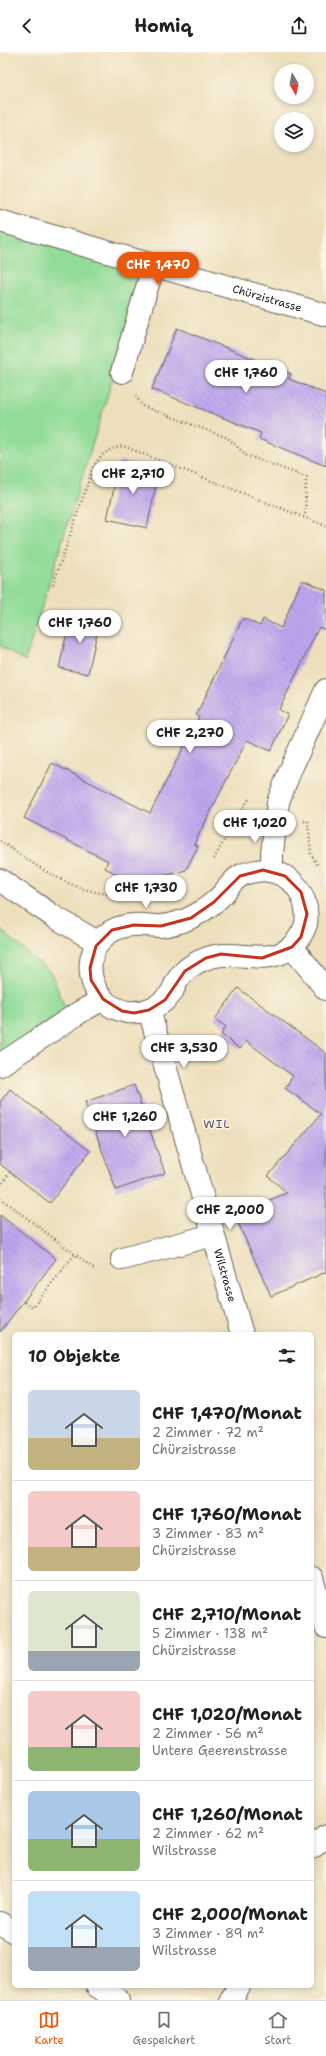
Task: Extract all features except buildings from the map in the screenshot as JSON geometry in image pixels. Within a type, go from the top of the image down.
[{"type":"street","name":"Chürzistrasse","points":[[0,221],[326,315]]},
{"type":"street","points":[[122,372],[153,266]]},
{"type":"street","points":[[272,871],[272,853],[278,802],[290,770],[326,690]]},
{"type":"street","points":[[272,871],[285,876],[294,883],[301,892],[305,903],[307,914],[305,926],[301,937],[292,947],[274,956],[262,958],[221,954],[206,958],[185,971],[165,1000],[149,1010],[134,1013],[122,1011],[103,999],[92,980],[90,968],[91,957],[99,943],[112,930],[123,926],[161,926],[191,918],[214,902],[231,883],[240,876],[251,872],[272,871]]},
{"type":"street","points":[[0,880],[53,916],[99,943]]},
{"type":"street","points":[[292,947],[326,988]]},
{"type":"street","points":[[0,1065],[80,1012],[103,999]]},
{"type":"street","name":"Wilstrasse","points":[[149,1010],[241,1332]]},
{"type":"street","points":[[122,1260],[213,1235]]},
{"type":"street","points":[[314,1585],[326,1626]]},
{"type":"street","points":[[314,1846],[326,1836]]},
{"type":"street","points":[[0,1923],[12,1931]]},
{"type":"street","points":[[100,1988],[118,2000]]},
{"type":"street","points":[[231,2000],[238,1988]]},
{"type":"path","points":[[133,391],[142,406],[228,438],[246,454],[306,477],[305,517]]},
{"type":"path","points":[[53,585],[93,468],[101,454],[112,448],[123,446],[326,526]]},
{"type":"path","points":[[211,865],[238,814]]},
{"type":"path","points":[[308,822],[311,854],[318,868]]},
{"type":"path","points":[[0,841],[42,869],[90,891],[116,894],[192,885]]},
{"type":"path","points":[[0,1186],[10,1172]]},
{"type":"path","points":[[0,1198],[98,1272]]},
{"type":"path","points":[[24,1302],[33,1308],[75,1254]]},
{"type":"highlighted area","points":[[263,870],[285,876],[294,883],[301,892],[307,914],[301,937],[292,947],[262,958],[221,954],[206,958],[185,971],[165,1000],[149,1010],[134,1013],[122,1011],[103,999],[91,980],[90,968],[96,946],[112,930],[134,925],[161,926],[191,918],[214,902],[240,876]]},
{"type":"green space","points":[[0,221],[148,265],[25,661],[0,646]]},
{"type":"green space","points":[[0,929],[51,973],[66,1010],[0,1055]]},
{"type":"district","name":"WIL","points":[[217,1124]]}]
